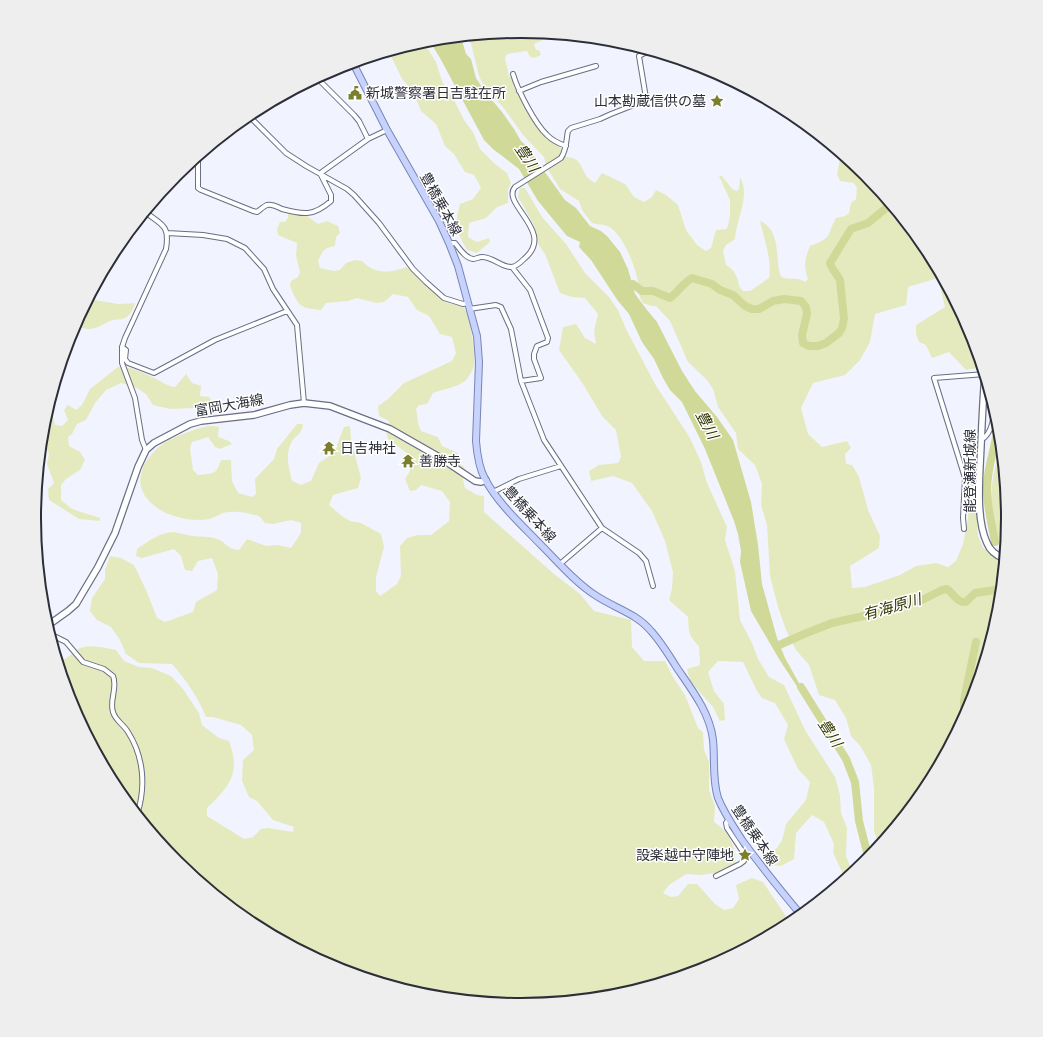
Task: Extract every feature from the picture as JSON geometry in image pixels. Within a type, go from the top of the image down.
[{"type":"main road","name":"豊橋乗本線","points":[[356,68],[387,130],[439,221],[450,243],[458,266],[477,336],[479,349],[476,441],[482,473],[493,492],[516,519],[580,584],[596,596],[638,618],[658,640],[695,696],[708,720],[713,740],[714,779],[718,796],[729,819],[774,883],[798,911]]},
{"type":"main road","name":"能登瀬新城線","points":[[984,388],[979,494],[982,526],[987,544],[991,550],[1000,557]]},
{"type":"main road","name":"富岡大海線","points":[[52,622],[76,604],[98,567],[115,533],[138,467],[146,450],[154,443],[180,428],[201,420],[246,416],[304,403],[330,406],[390,429],[476,480],[481,482],[486,480]]},
{"type":"street","points":[[512,267],[530,254],[534,242],[534,233],[516,203],[512,195],[512,191],[515,187],[561,158],[566,146],[568,130],[644,101],[646,98],[639,56],[644,53]]},
{"type":"street","points":[[519,91],[541,82],[596,66]]},
{"type":"street","points":[[513,74],[519,91],[542,130],[548,137],[566,146]]},
{"type":"street","points":[[321,82],[359,121],[368,139]]},
{"type":"street","points":[[253,120],[286,153],[347,189],[367,208],[413,269],[444,298],[468,306],[496,305],[501,307],[511,329],[521,382],[544,440],[602,528],[639,553],[646,561],[653,586]]},
{"type":"street","points":[[321,175],[322,172],[368,139],[387,130]]},
{"type":"street","points":[[198,164],[198,188],[257,212],[267,205],[307,213],[315,212],[322,208],[331,201],[332,198],[321,175]]},
{"type":"street","points":[[146,450],[142,440],[134,398],[122,363],[122,347],[166,249],[167,233],[162,224],[149,215]]},
{"type":"street","points":[[167,233],[218,237],[240,244],[264,269],[273,289],[297,325],[304,403]]},
{"type":"street","points":[[450,243],[455,243],[463,253],[473,259],[486,258],[512,267],[530,290],[548,338],[547,342],[537,346],[534,354],[541,378],[521,382]]},
{"type":"street","points":[[122,347],[126,350],[126,359],[128,363],[154,373],[215,340],[287,310]]},
{"type":"street","points":[[964,529],[963,518],[965,478],[934,378],[979,374]]},
{"type":"street","points":[[981,440],[988,433],[992,421]]},
{"type":"street","points":[[493,492],[519,479],[561,466]]},
{"type":"street","points":[[560,564],[602,528]]},
{"type":"street","points":[[56,637],[66,642],[83,662],[104,669],[113,676],[115,686],[112,710],[114,716],[128,731],[135,744],[142,769],[142,796],[139,809]]},
{"type":"street","points":[[716,876],[744,861],[743,852],[727,828],[726,823],[729,819]]},
{"type":"shaded area","points":[[490,39],[545,39],[534,44],[536,50],[539,50],[541,55],[534,58],[530,57],[527,51],[507,54],[505,58],[509,76],[512,78],[514,87],[537,128],[559,145],[566,157],[575,159],[587,177],[595,183],[602,173],[625,184],[634,197],[644,202],[652,197],[656,190],[666,195],[678,205],[686,230],[697,245],[706,251],[711,248],[716,230],[726,229],[728,226],[730,215],[730,200],[719,176],[722,176],[732,189],[737,191],[739,189],[740,177],[743,184],[744,200],[735,239],[726,245],[723,251],[726,265],[735,274],[738,279],[739,286],[743,291],[750,291],[769,278],[769,256],[760,221],[766,224],[773,234],[779,272],[781,276],[799,279],[805,282],[808,279],[805,262],[810,246],[822,241],[828,236],[836,218],[845,216],[849,213],[851,203],[856,199],[857,188],[854,183],[840,181],[837,174],[840,159],[883,202],[903,226],[938,278],[908,287],[906,305],[875,314],[870,342],[860,360],[845,375],[813,383],[801,408],[808,434],[822,447],[847,441],[851,448],[845,454],[846,464],[852,465],[859,477],[868,510],[880,536],[879,548],[850,566],[852,588],[865,587],[900,575],[916,566],[936,563],[948,567],[956,561],[963,544],[968,518],[969,486],[964,460],[972,451],[975,457],[974,485],[978,536],[983,548],[1000,560],[993,612],[986,643],[965,702],[938,759],[903,811],[878,841],[874,831],[874,788],[871,765],[861,747],[851,736],[846,718],[835,700],[819,695],[809,665],[796,650],[786,630],[778,607],[770,576],[767,525],[761,505],[762,484],[755,465],[738,449],[736,433],[718,407],[713,389],[707,380],[688,362],[670,321],[656,306],[643,303],[639,295],[637,276],[623,242],[613,229],[604,225],[592,223],[582,210],[579,201],[560,189],[546,166],[544,157],[523,135],[503,107],[486,90],[479,76],[470,41]]},
{"type":"shaded area","points":[[427,47],[436,62],[442,81],[464,120],[473,132],[480,149],[495,164],[507,173],[511,183],[508,190],[508,203],[497,207],[486,218],[469,223],[468,237],[477,242],[489,238],[490,242],[477,253],[467,250],[459,233],[457,218],[460,204],[473,199],[481,188],[474,175],[465,172],[454,154],[445,146],[436,124],[421,111],[413,91],[402,79],[391,56]]},
{"type":"shaded area","points":[[520,188],[525,188],[542,217],[566,244],[585,273],[609,297],[618,310],[626,329],[655,384],[690,438],[701,462],[707,483],[727,527],[725,540],[735,571],[740,620],[752,643],[758,659],[769,677],[784,685],[805,730],[835,777],[840,795],[841,813],[847,828],[846,856],[851,868],[843,875],[833,853],[834,844],[824,822],[812,815],[796,833],[794,859],[781,866],[769,865],[767,853],[777,848],[782,840],[786,824],[806,800],[810,782],[798,769],[784,739],[788,725],[775,703],[762,698],[757,691],[743,662],[718,661],[708,672],[714,691],[724,704],[725,720],[720,721],[713,707],[690,681],[687,669],[700,665],[699,646],[690,633],[688,617],[669,600],[672,589],[673,572],[665,541],[652,511],[632,483],[613,476],[591,481],[589,471],[599,465],[618,463],[621,457],[616,430],[602,416],[583,384],[559,350],[563,327],[576,324],[585,338],[596,344],[594,331],[598,314],[585,298],[572,297],[560,293],[545,254],[538,244],[534,225],[518,197]]},
{"type":"shaded area","points":[[292,210],[307,216],[318,224],[327,221],[338,226],[340,233],[336,237],[335,246],[326,249],[323,252],[318,261],[320,268],[334,271],[340,270],[346,263],[355,260],[362,261],[372,269],[383,272],[395,271],[407,267],[441,299],[464,308],[472,336],[474,353],[473,367],[465,381],[454,387],[433,393],[427,404],[419,405],[416,409],[421,431],[438,437],[442,446],[456,452],[459,455],[460,464],[466,471],[463,479],[465,488],[477,495],[484,496],[484,512],[554,574],[580,594],[594,611],[631,620],[632,647],[644,661],[665,661],[673,677],[685,695],[698,728],[703,732],[704,750],[709,762],[709,790],[715,806],[714,822],[724,830],[731,840],[735,852],[735,865],[715,873],[700,875],[686,874],[669,885],[663,893],[671,897],[678,896],[688,884],[697,884],[715,904],[724,910],[733,908],[739,899],[736,885],[752,878],[763,882],[785,915],[789,918],[762,935],[705,962],[646,983],[615,990],[553,998],[522,999],[490,998],[428,990],[397,983],[367,973],[338,962],[281,935],[229,900],[205,880],[160,835],[140,811],[105,759],[78,702],[67,673],[62,660],[80,648],[89,646],[116,650],[124,661],[139,667],[152,668],[171,676],[183,689],[199,713],[202,725],[219,738],[229,741],[234,762],[231,778],[222,793],[207,808],[207,816],[244,839],[253,837],[261,829],[268,828],[293,832],[294,827],[273,820],[257,801],[249,797],[242,781],[243,760],[254,750],[252,735],[241,725],[213,717],[206,717],[191,689],[172,664],[139,663],[126,654],[120,640],[111,627],[97,620],[90,611],[92,598],[105,579],[105,570],[110,556],[121,558],[134,565],[157,618],[165,622],[193,612],[196,602],[217,590],[218,574],[212,558],[198,561],[192,571],[185,570],[181,556],[174,549],[142,558],[136,556],[137,549],[154,538],[169,532],[214,538],[229,547],[239,550],[247,539],[266,546],[278,545],[291,548],[301,533],[301,523],[291,520],[273,524],[265,523],[259,516],[246,513],[223,513],[209,519],[192,520],[180,518],[164,512],[153,505],[145,496],[141,488],[140,478],[142,469],[147,460],[155,451],[164,443],[180,435],[200,428],[210,426],[219,427],[218,437],[229,441],[232,444],[220,449],[215,447],[208,437],[192,442],[190,448],[193,470],[198,475],[211,474],[217,469],[221,460],[231,460],[232,481],[238,493],[252,497],[256,494],[255,479],[274,459],[277,449],[297,424],[303,424],[300,433],[294,438],[289,448],[288,462],[292,481],[301,485],[311,481],[319,463],[334,453],[344,427],[350,426],[351,440],[361,478],[358,488],[333,495],[329,505],[350,521],[361,523],[381,534],[384,547],[376,577],[376,591],[380,596],[397,584],[401,576],[400,546],[407,538],[418,535],[431,535],[449,521],[450,502],[442,491],[421,485],[416,490],[410,491],[405,479],[410,471],[408,454],[388,439],[386,431],[389,421],[379,416],[378,406],[388,399],[404,383],[452,361],[456,353],[452,337],[440,334],[429,316],[417,310],[408,297],[393,294],[384,302],[377,303],[357,298],[348,301],[326,303],[321,310],[307,308],[301,305],[290,286],[291,281],[298,277],[300,272],[296,256],[297,243],[278,235],[277,229],[280,222],[285,222],[288,218],[288,211]]},
{"type":"shaded area","points":[[938,278],[965,335],[977,368],[966,370],[949,352],[932,358],[926,345],[919,342],[916,334],[916,325],[945,307]]},
{"type":"shaded area","points":[[94,300],[118,304],[135,303],[133,310],[127,317],[113,320],[95,328],[81,328]]},
{"type":"shaded area","points":[[118,367],[140,371],[175,387],[186,374],[192,383],[201,386],[200,396],[209,397],[212,401],[194,408],[170,409],[153,405],[146,394],[135,387],[121,383],[106,390],[95,403],[86,420],[77,424],[72,434],[68,437],[69,446],[80,452],[85,460],[80,470],[66,479],[61,485],[61,500],[72,509],[100,518],[100,521],[79,519],[49,500],[48,489],[54,483],[47,464],[49,454],[46,448],[52,415],[55,425],[62,426],[68,420],[64,410],[68,405],[76,410],[82,405],[90,389]]},
{"type":"shaded area","points":[[998,455],[1002,518],[1001,552],[990,501]]},
{"type":"water","points":[[462,42],[466,54],[471,59],[476,78],[485,92],[502,112],[521,141],[531,150],[538,164],[565,200],[576,208],[590,226],[601,231],[607,236],[620,252],[628,269],[635,294],[657,322],[682,371],[695,391],[717,417],[733,440],[751,502],[758,545],[762,584],[777,638],[785,658],[823,726],[779,659],[751,611],[740,562],[741,551],[734,521],[705,449],[682,402],[670,390],[654,359],[642,342],[629,314],[618,301],[591,260],[579,247],[580,242],[567,236],[538,201],[519,169],[494,150],[484,140],[433,46]]},
{"type":"waterway","points":[[624,287],[633,284],[642,291],[653,291],[670,298],[692,278],[712,284],[720,290],[733,295],[745,306],[752,309],[759,309],[773,301],[784,299],[801,301],[806,307],[807,314],[802,335],[803,343],[809,346],[818,346],[826,343],[839,333],[844,319],[840,280],[830,263],[851,229],[868,223],[887,207]]},
{"type":"waterway","points":[[995,542],[988,506],[987,484],[996,441]]},
{"type":"waterway","name":"有海原川","points":[[777,646],[832,623],[877,613],[910,602],[922,600],[942,590],[947,589],[958,600],[966,602],[975,593],[997,590]]},
{"type":"waterway","points":[[964,704],[976,642]]},
{"type":"waterway","name":"豊川","points":[[801,687],[846,759],[855,782],[859,821],[867,852]]},
{"type":"place","name":"新城警察署日吉駐在所","points":[[355,93]]},
{"type":"place","name":"山本勘蔵信供の墓","points":[[717,101]]},
{"type":"place","name":"日吉神社","points":[[329,448]]},
{"type":"place","name":"善勝寺","points":[[408,461]]},
{"type":"place","name":"設楽越中守陣地","points":[[745,855]]}]
